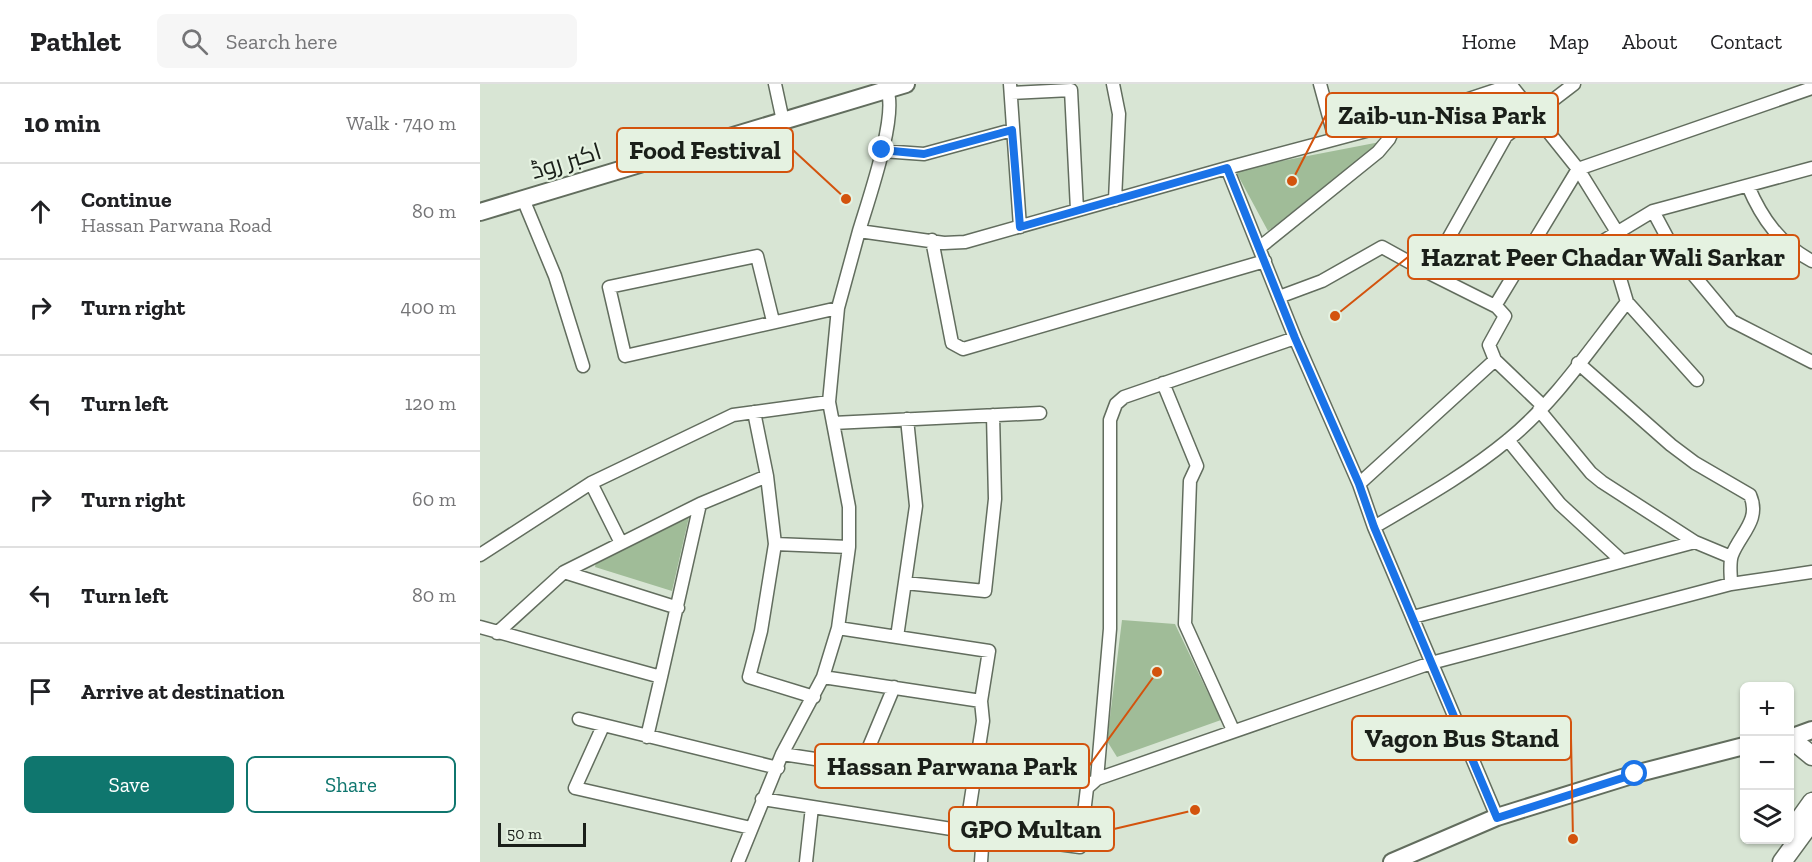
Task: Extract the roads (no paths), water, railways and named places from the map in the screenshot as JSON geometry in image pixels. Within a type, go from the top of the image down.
[{"type":"main road","name":"اکبر روڈ","points":[[480,212],[906,84]]},
{"type":"main road","points":[[1794,737],[1812,730]]},
{"type":"main road","points":[[1794,740],[1812,739]]},
{"type":"main road","points":[[1794,742],[1812,756]]},
{"type":"main road","points":[[1392,862],[1497,818],[1635,774],[1740,748]]},
{"type":"main road","points":[[1794,828],[1812,803]]},
{"type":"main road","points":[[1782,862],[1812,821]]},
{"type":"main road","points":[[1768,862],[1781,844]]},
{"type":"street","points":[[775,84],[783,121]]},
{"type":"street","points":[[1113,84],[1119,114],[1115,200]]},
{"type":"street","points":[[1320,84],[1335,139]]},
{"type":"street","points":[[860,231],[965,242],[1396,123],[1510,84],[1578,169],[1617,232]]},
{"type":"street","points":[[1429,273],[1504,139],[1574,84]]},
{"type":"street","points":[[1496,306],[1578,169],[1812,88]]},
{"type":"street","points":[[1020,227],[1010,89],[1071,90],[1077,210]]},
{"type":"street","points":[[738,862],[782,754],[823,677],[838,628],[849,547],[849,507],[829,402],[838,308],[882,150],[892,100],[887,90]]},
{"type":"street","points":[[1259,248],[1378,152],[1389,139],[1396,123]]},
{"type":"street","points":[[882,150],[924,154],[1012,130]]},
{"type":"street","points":[[1227,168],[1295,338],[1359,484],[1374,527],[1497,818]]},
{"type":"street","points":[[1697,380],[1627,302],[1619,275],[1601,250],[1605,240],[1653,211],[1812,168]]},
{"type":"street","points":[[1748,186],[1758,209],[1776,236],[1812,261]]},
{"type":"street","points":[[523,199],[555,276],[583,366]]},
{"type":"street","points":[[1653,211],[1676,254],[1732,321],[1812,362]]},
{"type":"street","points":[[932,240],[952,342],[963,349],[1264,261]]},
{"type":"street","points":[[1279,297],[1322,281],[1382,248],[1493,307],[1496,306],[1505,316],[1489,345],[1495,360],[1541,408],[1591,473],[1695,542],[1731,556]]},
{"type":"street","points":[[773,321],[757,256],[609,287],[625,356],[838,308]]},
{"type":"street","points":[[1374,527],[1450,481],[1508,440],[1541,408],[1627,302]]},
{"type":"street","points":[[1097,779],[1110,629],[1110,420],[1116,404],[1124,397],[1295,338]]},
{"type":"street","points":[[1359,484],[1495,360]]},
{"type":"street","points":[[1578,363],[1671,445],[1695,463],[1750,495],[1754,504],[1753,516],[1731,556],[1731,584]]},
{"type":"street","points":[[1163,383],[1197,466],[1190,481],[1185,624],[1233,730]]},
{"type":"street","points":[[480,555],[591,483],[733,415],[829,402]]},
{"type":"street","points":[[754,412],[767,476],[775,544],[760,631],[749,677],[814,697]]},
{"type":"street","points":[[833,423],[1040,413]]},
{"type":"street","points":[[905,583],[985,591],[995,499],[993,415]]},
{"type":"street","points":[[897,637],[916,506],[907,419]]},
{"type":"street","points":[[1508,440],[1560,504],[1622,561]]},
{"type":"street","points":[[497,633],[564,572],[700,504],[767,476]]},
{"type":"street","points":[[591,483],[621,543]]},
{"type":"street","points":[[647,737],[700,504]]},
{"type":"street","points":[[1413,617],[1695,542]]},
{"type":"street","points":[[775,544],[849,547]]},
{"type":"street","points":[[564,572],[678,608]]},
{"type":"street","points":[[762,799],[1080,847],[1087,788],[1097,779],[1431,663],[1731,584],[1812,573]]},
{"type":"street","points":[[480,627],[661,677]]},
{"type":"street","points":[[838,628],[989,651],[981,701],[983,721],[966,831]]},
{"type":"street","points":[[823,677],[981,701]]},
{"type":"street","points":[[782,754],[861,766],[894,687]]},
{"type":"street","points":[[579,720],[778,768]]},
{"type":"street","points":[[603,726],[575,789],[751,828]]},
{"type":"street","points":[[806,862],[812,807]]},
{"type":"street","points":[[981,862],[983,834]]},
{"type":"place","name":"Zaib-un-Nisa Park","points":[[1292,181]]},
{"type":"place","name":"Food Festival","points":[[846,199]]},
{"type":"place","name":"Hazrat Peer Chadar Wali Sarkar","points":[[1335,316]]},
{"type":"place","name":"Hassan Parwana Park","points":[[1157,672]]},
{"type":"place","name":"GPO Multan","points":[[1195,810]]},
{"type":"place","name":"Vagon Bus Stand","points":[[1573,839]]}]
